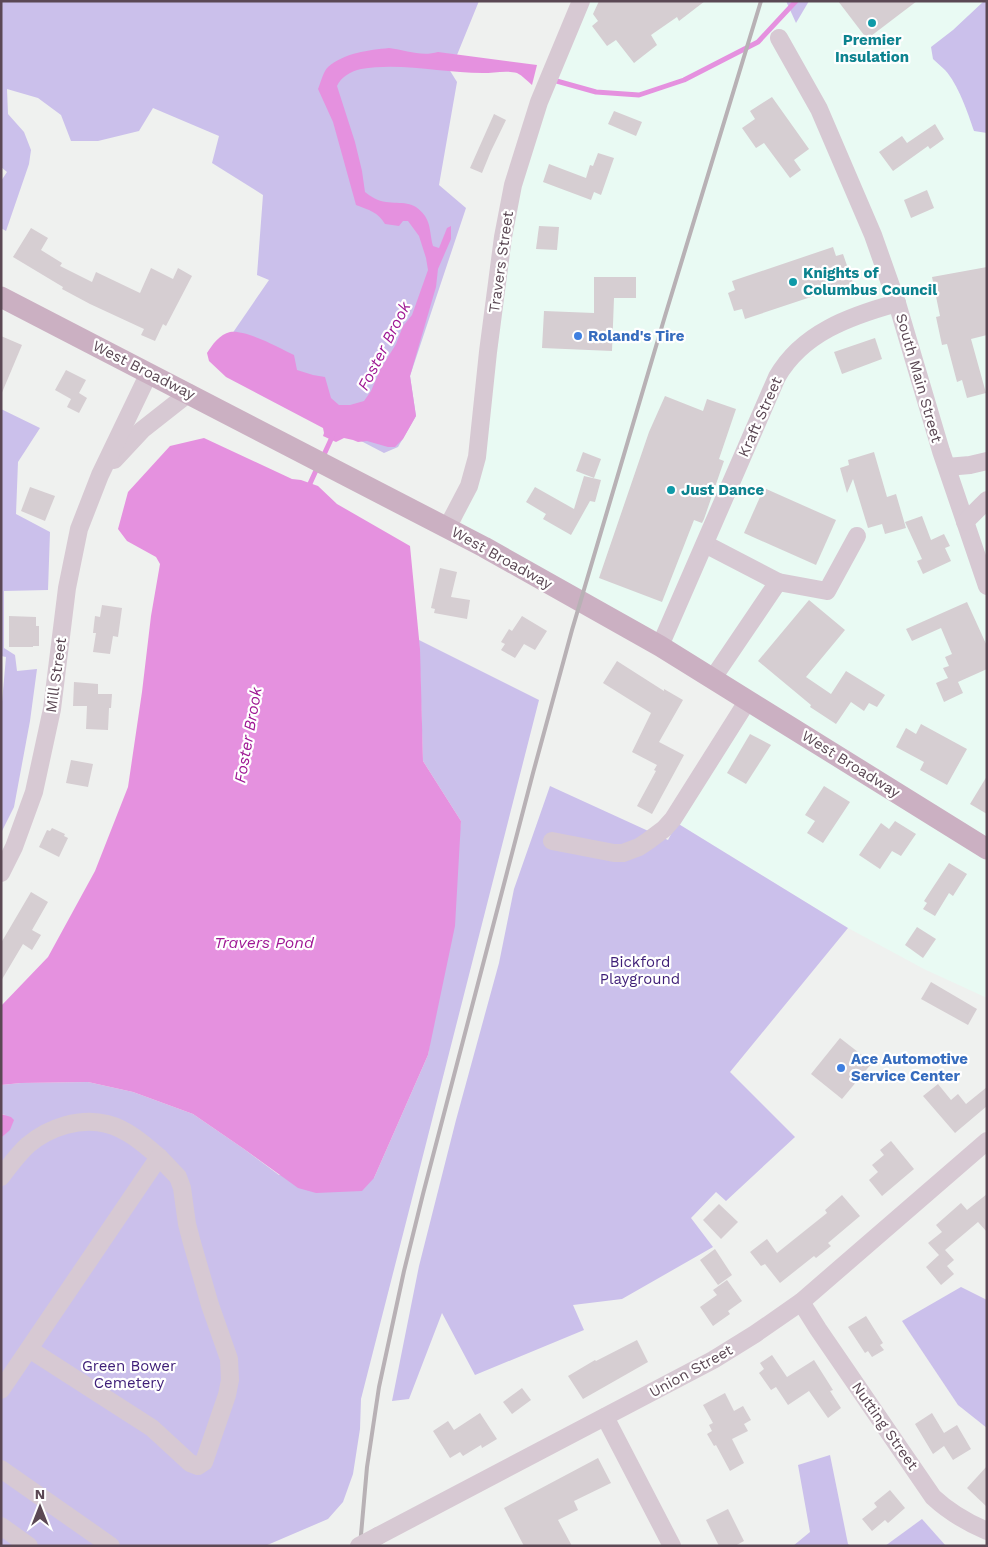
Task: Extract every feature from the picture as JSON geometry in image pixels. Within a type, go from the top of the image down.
[{"type":"main road","name":"West Broadway","points":[[1,297],[484,547],[660,646],[987,850]]},
{"type":"street","name":"Travers Street","points":[[447,528],[469,486],[477,457],[503,237],[513,185],[539,102],[581,1]]},
{"type":"street","name":"South Main Street","points":[[779,38],[820,109],[873,235],[897,303],[941,451],[987,586]]},
{"type":"street","name":"Kraft Street","points":[[660,646],[777,377],[784,365],[804,345],[831,326],[868,311],[897,303]]},
{"type":"street","name":"Mill Street","points":[[1,873],[14,847],[34,792],[52,709],[67,588],[74,548],[84,514],[100,475],[149,373]]},
{"type":"street","name":"Mill Street","points":[[100,475],[142,430],[189,393]]},
{"type":"street","points":[[947,467],[987,461]]},
{"type":"street","points":[[965,522],[987,500]]},
{"type":"street","points":[[704,544],[778,582],[827,591],[857,536]]},
{"type":"street","points":[[713,678],[778,582]]},
{"type":"street","points":[[552,841],[614,853],[630,851],[648,842],[673,819],[748,700]]},
{"type":"street","points":[[1,1177],[16,1156],[42,1135],[58,1128],[88,1121],[107,1124],[124,1131],[159,1157],[178,1177],[182,1188],[187,1224],[210,1305],[229,1359],[230,1380],[204,1462],[198,1466],[190,1463],[152,1428],[29,1349]]},
{"type":"street","name":"Union Street","points":[[359,1546],[713,1360],[756,1334],[801,1302],[987,1141]]},
{"type":"street","points":[[1,1390],[159,1157]]},
{"type":"street","name":"Nutting Street","points":[[801,1302],[933,1496],[946,1509],[964,1521],[987,1531]]},
{"type":"street","points":[[605,1417],[672,1546]]},
{"type":"street","points":[[1,1468],[111,1546]]},
{"type":"street","points":[[1,1526],[29,1546]]},
{"type":"shaded area","points":[[581,1],[757,1],[760,4],[761,1],[987,1],[987,998],[924,969],[848,928],[677,823],[747,700],[459,534],[480,435],[503,237]]},
{"type":"green space","points":[[1,1],[479,1],[457,55],[439,53],[457,82],[439,185],[466,208],[410,376],[416,416],[398,447],[384,453],[212,363],[269,280],[257,275],[263,195],[212,163],[219,136],[153,108],[139,131],[98,141],[71,141],[61,115],[38,98],[7,89],[8,114],[24,132],[31,150],[29,164],[6,231],[1,228],[1,181],[7,172],[1,167]]},
{"type":"green space","points":[[786,1],[809,1],[796,23]]},
{"type":"green space","points":[[984,1],[987,1],[987,133],[974,131],[958,91],[950,76],[933,59],[931,47],[953,30]]},
{"type":"green space","points":[[1,409],[40,428],[18,462],[16,514],[50,532],[48,590],[4,591],[4,648],[15,655],[17,671],[37,669],[30,721],[14,807],[1,833],[1,713],[6,657],[1,656]]},
{"type":"green space","name":"Green Bower Cemetery","points":[[419,640],[539,700],[361,1399],[360,1429],[353,1474],[343,1502],[328,1519],[265,1546],[1,1546],[1,1138],[7,1132],[5,1115],[1,1114],[1,1085],[88,1082],[133,1092],[193,1114],[279,1175],[374,1178],[428,1055],[461,821],[423,761]]},
{"type":"green space","name":"Bickford Playground","points":[[550,786],[668,840],[677,823],[848,928],[730,1072],[795,1137],[726,1201],[716,1192],[691,1218],[713,1247],[622,1299],[573,1305],[584,1330],[475,1375],[442,1313],[409,1399],[392,1401],[419,1266],[499,963],[514,889]]},
{"type":"green space","points":[[961,1287],[987,1300],[987,1428],[958,1405],[902,1321]]},
{"type":"green space","points":[[830,1455],[848,1544],[851,1546],[793,1546],[810,1532],[798,1465]]},
{"type":"green space","points":[[922,1519],[946,1546],[885,1546]]},
{"type":"water","points":[[389,48],[420,53],[438,52],[537,65],[532,85],[513,72],[468,73],[407,67],[376,67],[354,71],[344,77],[337,86],[355,142],[365,192],[380,201],[416,207],[427,219],[433,246],[439,248],[447,228],[451,226],[451,239],[438,269],[436,287],[410,376],[416,416],[403,439],[395,447],[367,441],[358,442],[344,438],[336,442],[323,436],[323,428],[226,377],[209,361],[207,353],[217,340],[226,333],[244,333],[294,355],[297,370],[325,377],[331,398],[339,405],[350,405],[364,401],[371,391],[380,370],[396,344],[403,326],[412,315],[428,270],[426,258],[419,236],[408,221],[403,221],[399,226],[385,224],[376,214],[356,205],[333,122],[318,89],[323,74],[334,62],[349,55]]},
{"type":"water","name":"Travers Pond","points":[[204,438],[292,479],[318,486],[337,504],[410,546],[420,649],[423,761],[461,821],[455,926],[428,1055],[374,1178],[362,1191],[316,1193],[298,1188],[193,1114],[133,1092],[88,1082],[1,1085],[1,1006],[48,957],[95,871],[128,787],[151,616],[160,564],[156,557],[127,541],[118,529],[128,492],[170,446]]},
{"type":"water","points":[[1,1114],[14,1120],[10,1130],[1,1138]]},
{"type":"building","points":[[599,1],[705,1],[679,21],[677,17],[651,35],[657,45],[634,63],[616,40],[607,46],[592,26],[598,21],[593,14]]},
{"type":"building","name":"Premier Insulation","points":[[838,1],[917,1],[867,39]]},
{"type":"building","points":[[772,97],[809,149],[794,160],[801,170],[790,178],[764,143],[756,148],[742,128],[755,119],[750,111]]},
{"type":"building","points":[[614,111],[642,122],[636,136],[608,124]]},
{"type":"building","points":[[494,114],[506,120],[482,173],[470,168]]},
{"type":"building","points":[[935,124],[944,139],[930,149],[928,146],[893,171],[879,152],[902,136],[907,143]]},
{"type":"building","points":[[598,153],[614,158],[601,195],[594,192],[591,200],[543,182],[549,164],[586,178],[590,165],[593,166]]},
{"type":"building","points":[[927,190],[934,208],[911,218],[904,200]]},
{"type":"building","points":[[539,226],[559,227],[557,250],[536,249]]},
{"type":"building","points":[[31,228],[48,238],[41,250],[62,263],[60,266],[92,282],[96,272],[140,293],[151,268],[173,279],[178,268],[192,276],[166,326],[163,324],[155,341],[141,335],[144,329],[62,289],[63,287],[13,257]]},
{"type":"building","name":"Knights of Columbus Council","points":[[833,247],[836,256],[843,254],[853,283],[745,319],[742,309],[734,311],[728,293],[735,290],[732,281]]},
{"type":"building","points":[[987,267],[987,335],[971,339],[986,393],[967,398],[962,380],[957,382],[947,344],[942,345],[936,317],[940,316],[932,277]]},
{"type":"building","name":"Roland's Tire","points":[[594,277],[636,277],[636,298],[614,298],[612,351],[542,348],[544,311],[594,313]]},
{"type":"building","points":[[1,336],[22,345],[1,395]]},
{"type":"building","points":[[875,338],[882,359],[842,374],[834,352]]},
{"type":"building","points":[[66,370],[86,380],[79,393],[87,398],[79,413],[67,407],[71,399],[55,390]]},
{"type":"building","name":"Just Dance","points":[[665,396],[703,411],[707,399],[736,409],[719,459],[724,461],[704,519],[702,523],[694,520],[662,602],[599,578],[649,432]]},
{"type":"building","points":[[583,452],[601,459],[594,478],[576,471]]},
{"type":"building","points":[[874,452],[887,497],[896,494],[906,528],[885,534],[882,524],[868,528],[853,479],[847,493],[840,468],[849,465],[848,460]]},
{"type":"building","points":[[584,476],[601,480],[595,502],[590,501],[571,535],[543,519],[546,514],[526,502],[535,487],[574,509]]},
{"type":"building","points":[[30,487],[55,496],[45,521],[21,511]]},
{"type":"building","points":[[764,488],[836,520],[816,565],[744,533]]},
{"type":"building","points":[[922,516],[931,540],[944,534],[950,546],[945,548],[951,561],[923,574],[917,561],[922,559],[905,522]]},
{"type":"building","points":[[440,568],[457,572],[451,597],[470,600],[467,619],[434,613],[435,609],[431,608]]},
{"type":"building","points":[[809,600],[845,630],[806,677],[831,694],[846,671],[885,695],[877,707],[869,703],[864,711],[851,702],[836,724],[810,707],[811,705],[758,661]]},
{"type":"building","points":[[967,602],[987,646],[987,669],[958,682],[963,693],[944,702],[936,683],[948,678],[943,668],[949,666],[945,657],[952,654],[941,628],[912,641],[906,629]]},
{"type":"building","points":[[102,605],[122,608],[118,637],[113,636],[110,654],[93,652],[96,633],[93,633],[95,616],[100,617]]},
{"type":"building","points":[[9,616],[36,617],[36,626],[39,626],[39,646],[9,647]]},
{"type":"building","points":[[522,616],[547,631],[535,650],[524,644],[515,658],[501,650],[505,644],[501,642],[509,629],[512,631]]},
{"type":"building","points":[[617,661],[664,691],[664,689],[683,700],[659,742],[684,755],[652,814],[637,806],[656,771],[654,770],[657,765],[632,752],[651,713],[603,683]]},
{"type":"building","points":[[74,682],[98,684],[98,694],[112,694],[108,730],[86,729],[87,706],[73,706]]},
{"type":"building","points":[[921,724],[967,749],[947,785],[920,770],[924,762],[896,747],[906,728],[916,734]]},
{"type":"building","points":[[750,734],[771,745],[746,784],[727,773]]},
{"type":"building","points":[[71,760],[93,764],[88,787],[66,783]]},
{"type":"building","points":[[987,776],[987,814],[970,804]]},
{"type":"building","points":[[824,786],[850,802],[823,843],[807,833],[815,821],[805,815]]},
{"type":"building","points":[[895,821],[916,834],[901,856],[892,851],[880,869],[859,855],[881,823],[889,829]]},
{"type":"building","points":[[52,828],[65,834],[64,836],[68,838],[59,857],[39,847],[47,830],[50,831]]},
{"type":"building","points":[[949,863],[967,874],[953,896],[949,893],[935,916],[923,909],[927,903],[924,901]]},
{"type":"building","points":[[31,892],[48,902],[32,930],[41,935],[32,950],[23,944],[1,981],[1,943]]},
{"type":"building","points":[[917,927],[936,939],[923,958],[905,945]]},
{"type":"building","points":[[931,982],[977,1009],[968,1025],[921,999]]},
{"type":"building","name":"Ace Automotive Service Center","points":[[840,1038],[872,1063],[842,1099],[811,1074]]},
{"type":"building","points":[[938,1084],[951,1100],[958,1094],[966,1104],[987,1087],[987,1106],[955,1133],[923,1096]]},
{"type":"building","points":[[891,1141],[914,1169],[882,1196],[869,1180],[878,1172],[872,1165],[884,1155],[880,1150]]},
{"type":"building","points":[[987,1194],[987,1232],[978,1222],[945,1250],[954,1260],[947,1266],[954,1274],[941,1285],[926,1267],[939,1255],[928,1243],[942,1232],[936,1225],[961,1203],[967,1210]]},
{"type":"building","points":[[842,1195],[860,1216],[828,1243],[831,1246],[816,1258],[814,1256],[780,1283],[765,1264],[761,1266],[750,1252],[767,1239],[777,1253],[827,1213],[825,1210]]},
{"type":"building","points":[[719,1204],[738,1222],[721,1239],[703,1220]]},
{"type":"building","points":[[715,1249],[732,1275],[718,1285],[700,1260]]},
{"type":"building","points":[[727,1280],[742,1301],[728,1311],[730,1314],[713,1326],[700,1307],[717,1295],[713,1290]]},
{"type":"building","points":[[866,1316],[883,1343],[880,1345],[884,1350],[872,1357],[868,1351],[865,1353],[848,1327]]},
{"type":"building","points":[[637,1340],[648,1362],[583,1399],[568,1376],[595,1360]]},
{"type":"building","points":[[772,1355],[787,1377],[814,1360],[833,1390],[830,1391],[841,1408],[828,1418],[809,1391],[788,1405],[776,1387],[771,1390],[759,1373],[764,1369],[760,1363]]},
{"type":"building","points":[[522,1388],[531,1400],[512,1414],[503,1402]]},
{"type":"building","points":[[725,1393],[734,1411],[743,1406],[751,1420],[744,1424],[748,1431],[732,1439],[744,1463],[730,1471],[716,1445],[714,1446],[707,1434],[712,1431],[709,1425],[713,1423],[703,1405]]},
{"type":"building","points":[[480,1413],[497,1439],[482,1448],[481,1445],[463,1456],[460,1452],[450,1458],[433,1431],[448,1421],[454,1430]]},
{"type":"building","points":[[932,1413],[944,1433],[957,1425],[971,1449],[953,1460],[944,1446],[933,1454],[915,1424]]},
{"type":"building","points":[[598,1458],[611,1483],[574,1501],[578,1510],[558,1520],[572,1546],[524,1546],[504,1508]]},
{"type":"building","points":[[987,1466],[987,1507],[967,1488]]},
{"type":"building","points":[[890,1490],[905,1508],[888,1523],[885,1520],[872,1531],[862,1519],[877,1507],[874,1503]]},
{"type":"building","points":[[728,1509],[744,1541],[735,1546],[719,1546],[706,1520]]},
{"type":"waterway","name":"Foster Brook","points":[[553,80],[596,92],[639,95],[684,80],[758,42],[796,1]]},
{"type":"waterway","name":"Foster Brook","points":[[322,459],[333,435]]},
{"type":"waterway","name":"Foster Brook","points":[[308,488],[318,466]]},
{"type":"railway","points":[[360,1546],[367,1467],[379,1387],[423,1194],[572,630],[761,1]]},
{"type":"place","name":"Premier Insulation","points":[[872,23]]},
{"type":"place","name":"Knights of Columbus Council","points":[[793,282]]},
{"type":"place","name":"Roland's Tire","points":[[578,336]]},
{"type":"place","name":"Just Dance","points":[[671,490]]},
{"type":"place","name":"Ace Automotive Service Center","points":[[841,1068]]}]
